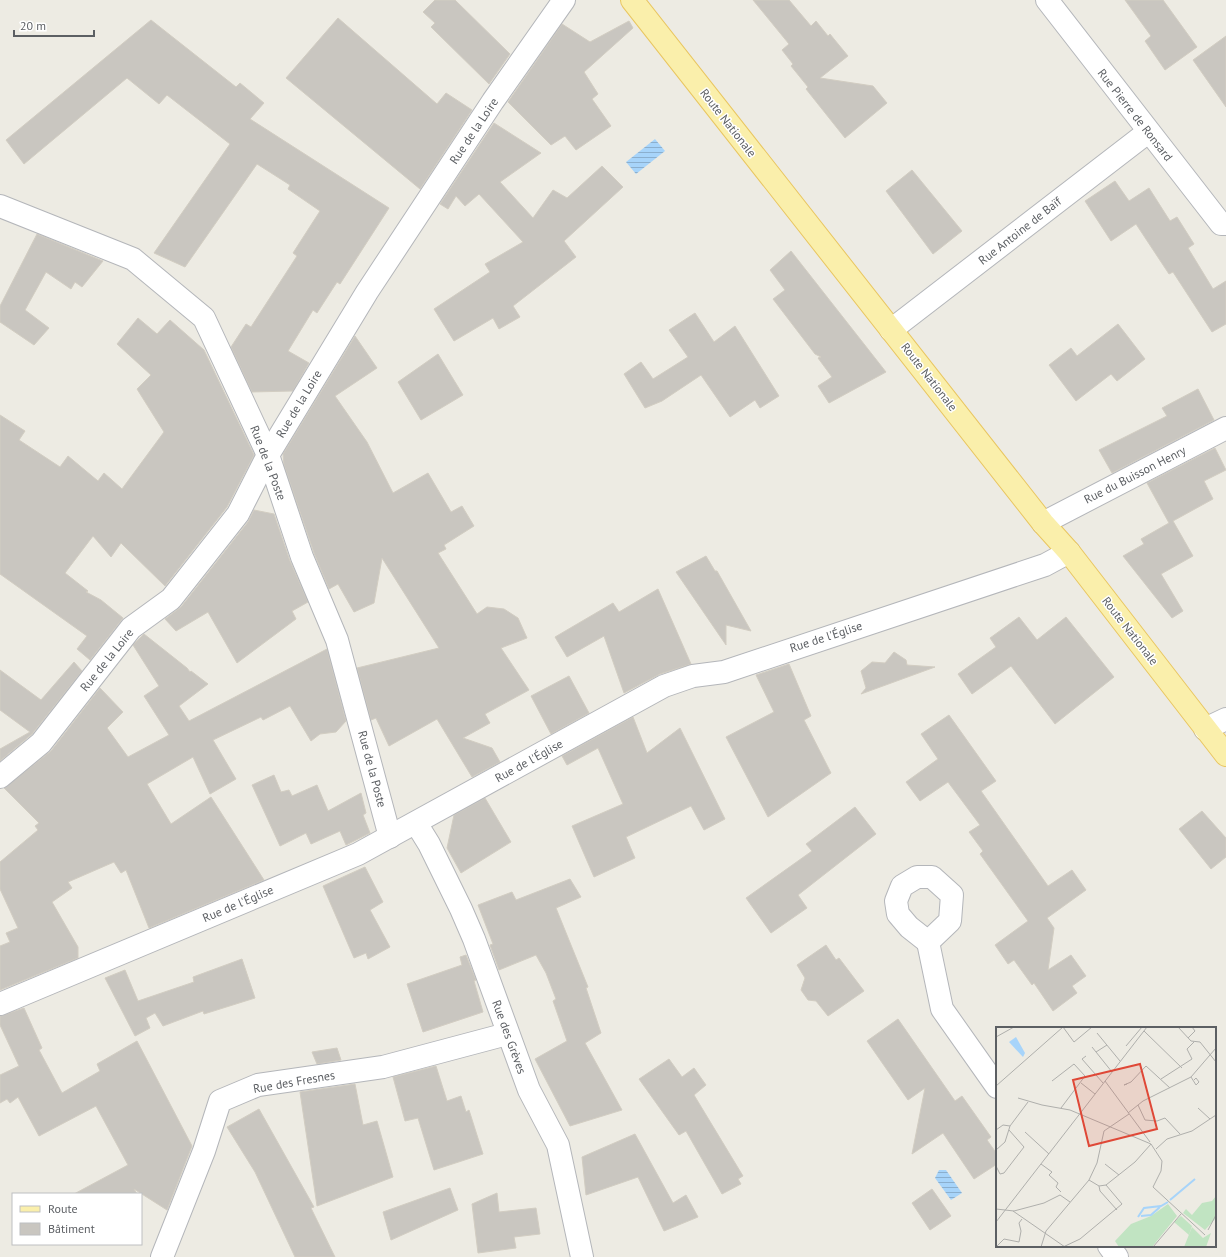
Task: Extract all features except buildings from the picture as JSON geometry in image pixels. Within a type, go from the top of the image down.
[{"type":"main road","name":"Route Nationale","points":[[632,0],[1043,523],[1069,552],[1226,755]]},
{"type":"street","name":"Rue de la Loire","points":[[0,777],[41,743],[131,628],[171,599],[238,514],[268,455],[367,292],[493,101],[564,0]]},
{"type":"street","name":"Rue Pierre de Ronsard","points":[[1047,0],[1148,132],[1221,224],[1226,224]]},
{"type":"street","name":"Rue Antoine de Baïf","points":[[891,330],[1148,132]]},
{"type":"street","name":"Rue de la Poste","points":[[0,206],[133,259],[204,318],[268,455],[302,557],[337,640],[390,837]]},
{"type":"street","name":"Rue du Buisson Henry","points":[[1043,523],[1226,428]]},
{"type":"street","name":"Rue de l'Église","points":[[0,1004],[358,854],[664,686],[693,676],[724,672],[1045,565],[1069,552]]},
{"type":"street","points":[[1205,729],[1226,719]]},
{"type":"street","name":"Rue des Grèves","points":[[416,823],[472,933],[507,1034],[529,1090],[558,1145],[582,1257]]},
{"type":"street","points":[[928,942],[942,1009],[996,1086]]},
{"type":"street","name":"Rue des Fresnes","points":[[162,1257],[204,1151],[220,1101],[258,1085],[383,1067],[507,1034]]},
{"type":"street","points":[[1110,1247],[1117,1257]]},
{"type":"water","points":[[655,139],[665,151],[636,174],[626,162]]},
{"type":"water","points":[[939,1170],[946,1170],[962,1193],[951,1200],[935,1178]]}]
